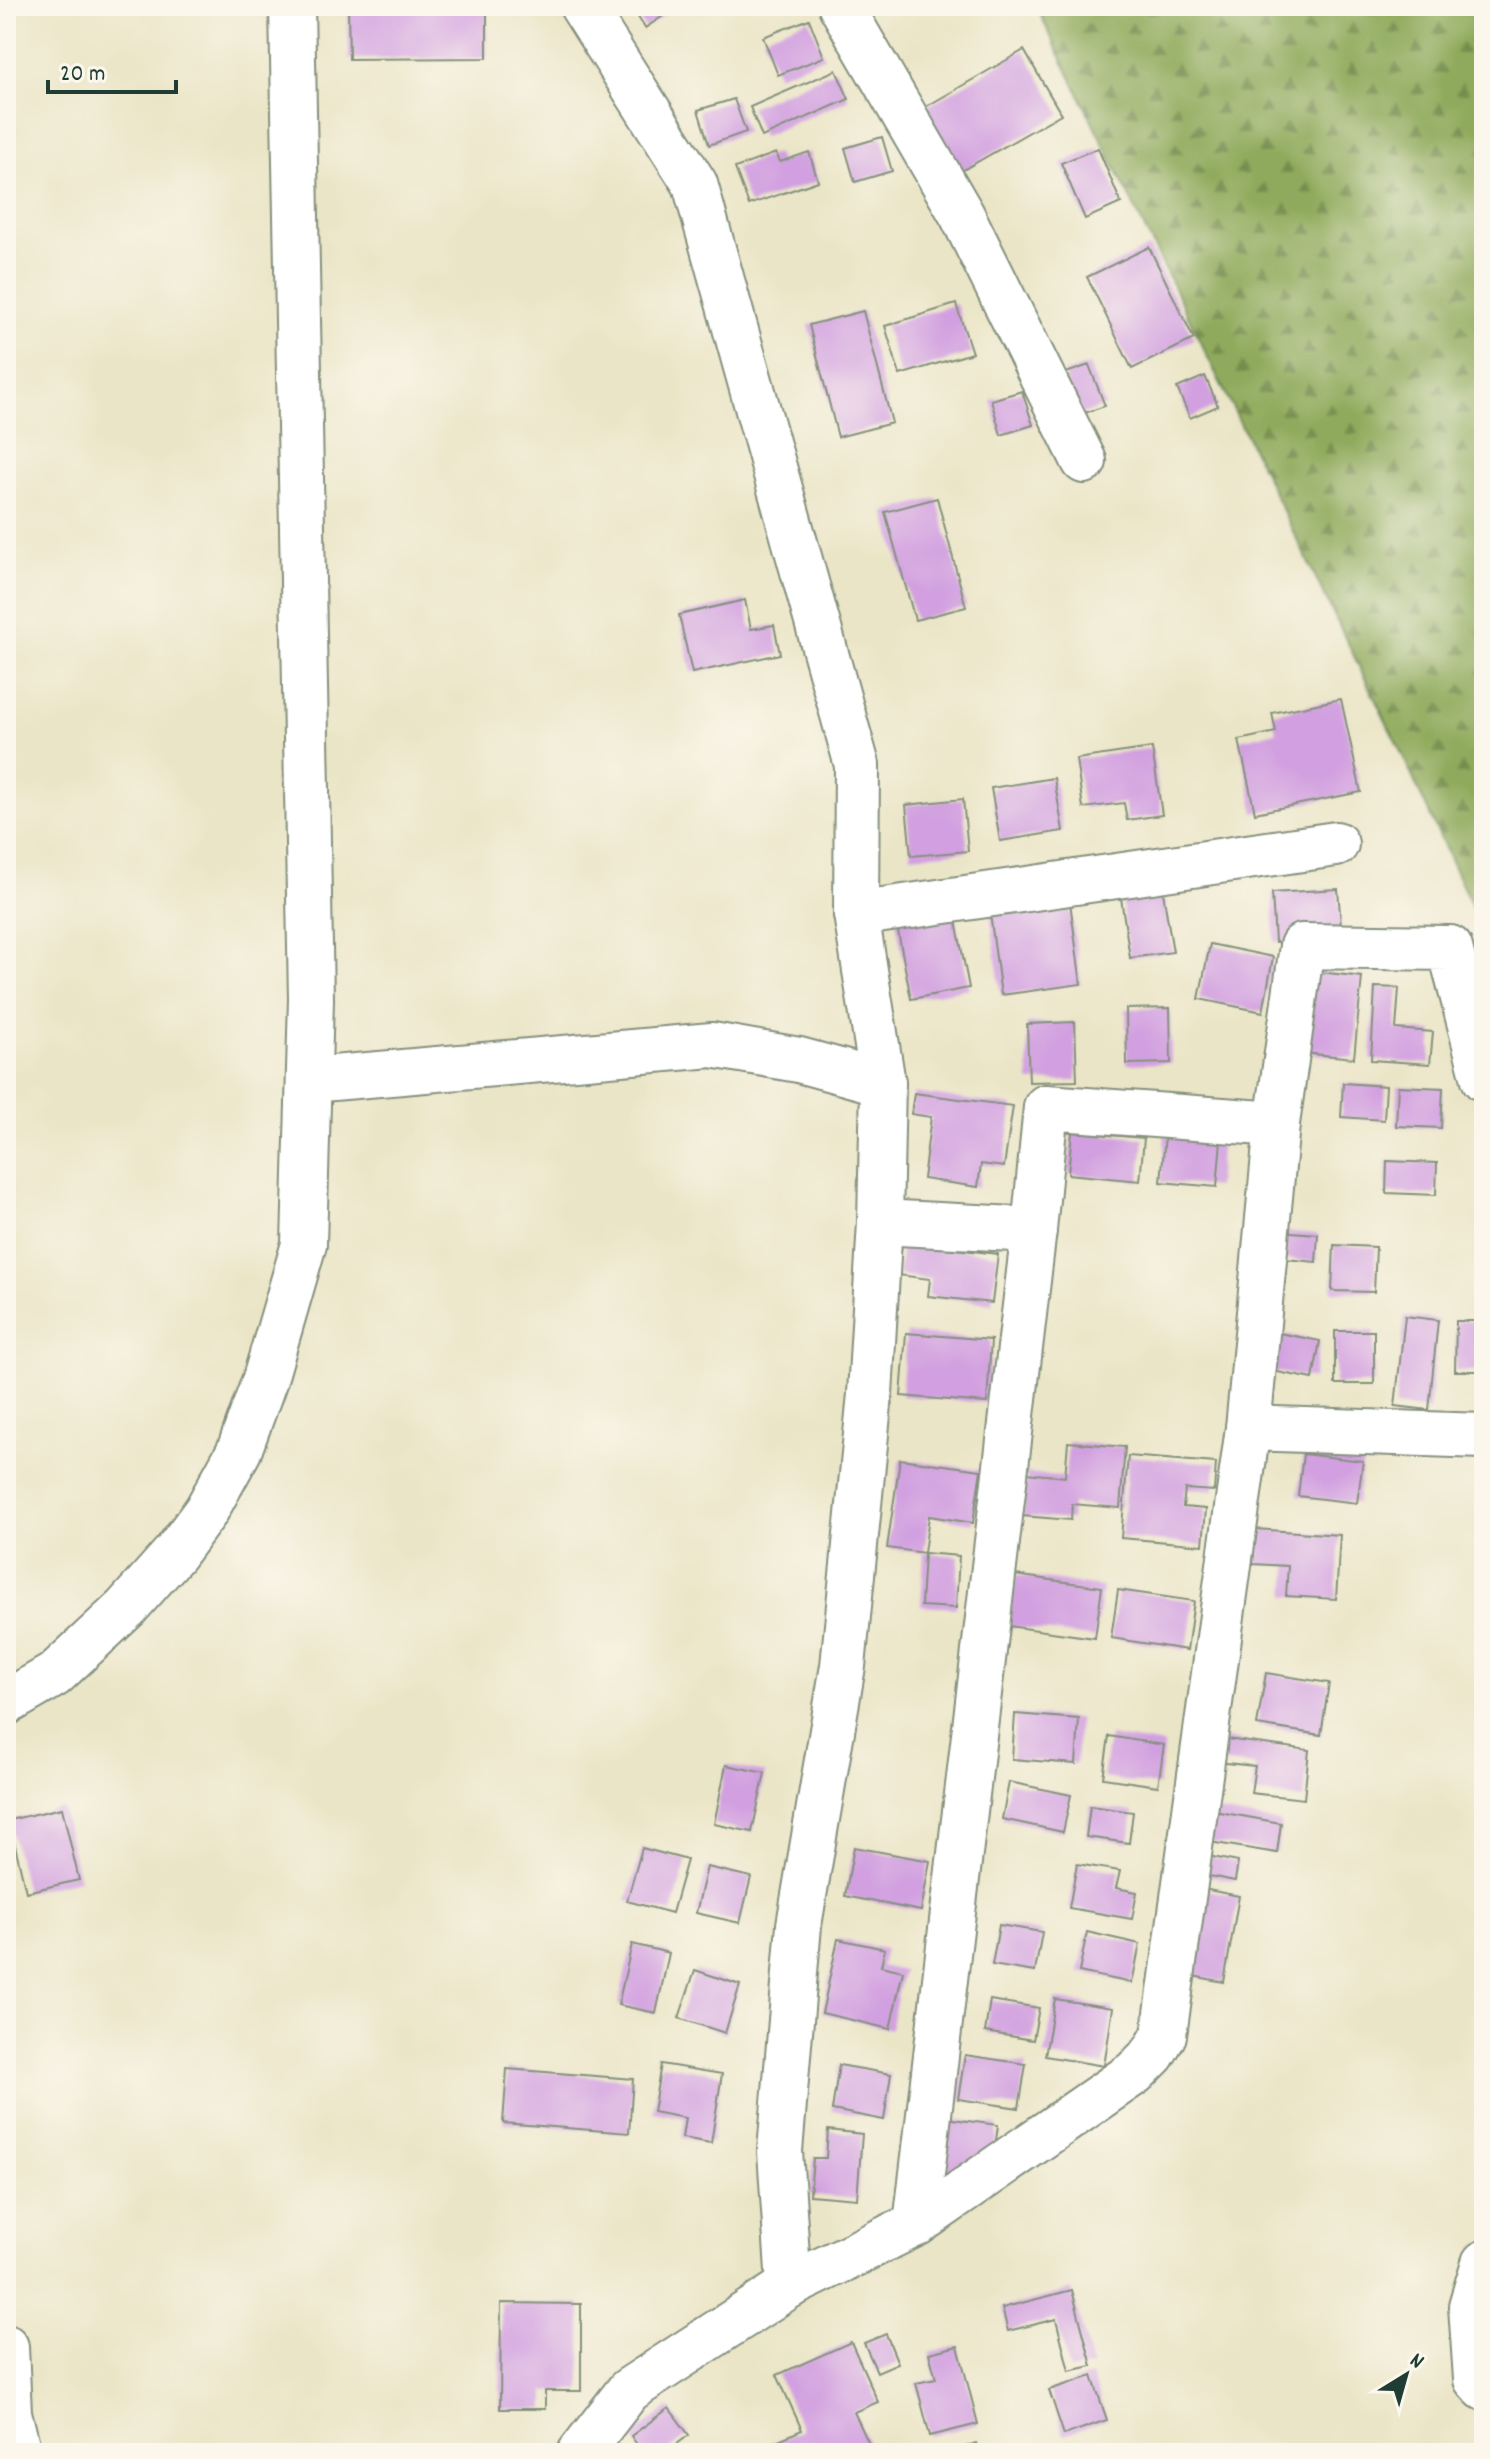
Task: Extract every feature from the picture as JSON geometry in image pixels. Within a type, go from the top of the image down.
[{"type":"street","points":[[6,1703],[54,1675],[126,1608],[175,1553],[206,1511],[239,1451],[265,1379],[304,1244],[311,983],[292,6]]},
{"type":"street","points":[[582,6],[695,184],[857,765],[856,914],[883,1083],[880,1222],[870,1394],[843,1666],[799,1925],[780,2151],[789,2286]]},
{"type":"street","points":[[841,6],[962,215],[1084,461]]},
{"type":"street","points":[[856,914],[1336,844]]},
{"type":"street","points":[[580,2453],[629,2390],[789,2286],[916,2224],[1134,2073],[1153,2054],[1164,2035],[1248,1428],[1277,1124],[1302,946],[1450,948],[1484,1079]]},
{"type":"street","points":[[310,1080],[712,1045],[799,1060],[883,1083]]},
{"type":"street","points":[[916,2224],[1046,1107],[1277,1124]]},
{"type":"street","points":[[880,1222],[1034,1230]]},
{"type":"street","points":[[1248,1428],[1484,1436]]},
{"type":"street","points":[[1484,2263],[1471,2306],[1476,2379],[1484,2388]]},
{"type":"street","points":[[6,2347],[9,2413],[19,2453]]},
{"type":"green space","points":[[1036,6],[1484,6],[1484,933],[1402,754]]},
{"type":"building","points":[[348,6],[487,6],[487,58],[349,59]]},
{"type":"building","points":[[631,6],[678,6],[645,28]]},
{"type":"building","points":[[809,19],[824,57],[778,75],[763,37]]},
{"type":"building","points":[[1024,50],[1061,114],[958,173],[922,109]]},
{"type":"building","points":[[836,70],[849,99],[762,137],[750,107]]},
{"type":"building","points":[[734,99],[746,132],[709,145],[698,110]]},
{"type":"building","points":[[882,137],[892,171],[855,182],[845,148]]},
{"type":"building","points":[[1098,148],[1121,203],[1085,219],[1061,163]]},
{"type":"building","points":[[809,152],[818,181],[749,205],[735,168],[776,153],[780,162]]},
{"type":"building","points":[[1149,247],[1194,339],[1132,369],[1087,277]]},
{"type":"building","points":[[956,304],[972,353],[900,375],[885,326]]},
{"type":"building","points":[[863,311],[892,423],[838,437],[809,325]]},
{"type":"building","points":[[1089,365],[1105,406],[1079,415],[1063,374]]},
{"type":"building","points":[[1205,376],[1218,406],[1190,418],[1177,388]]},
{"type":"building","points":[[1022,391],[1033,425],[1001,435],[991,400]]},
{"type":"building","points":[[937,498],[966,607],[915,620],[885,512]]},
{"type":"building","points":[[745,600],[751,629],[774,625],[780,654],[692,673],[679,615]]},
{"type":"building","points":[[1341,699],[1361,792],[1255,813],[1239,740],[1276,732],[1272,713]]},
{"type":"building","points":[[1152,748],[1162,815],[1127,820],[1124,803],[1083,808],[1076,759]]},
{"type":"building","points":[[1054,778],[1063,831],[1000,841],[991,788]]},
{"type":"building","points":[[963,799],[968,851],[911,856],[906,805]]},
{"type":"building","points":[[1338,889],[1342,938],[1275,942],[1272,893]]},
{"type":"building","points":[[1163,892],[1173,952],[1130,958],[1121,898]]},
{"type":"building","points":[[1070,902],[1081,984],[1001,995],[990,913]]},
{"type":"building","points":[[954,910],[969,988],[911,999],[896,921]]},
{"type":"building","points":[[1210,944],[1273,957],[1263,1012],[1199,999]]},
{"type":"building","points":[[1311,971],[1362,977],[1354,1058],[1303,1053]]},
{"type":"building","points":[[1375,987],[1399,988],[1396,1029],[1433,1032],[1430,1064],[1371,1060]]},
{"type":"building","points":[[1170,1008],[1171,1063],[1127,1064],[1126,1009]]},
{"type":"building","points":[[1075,1022],[1077,1081],[1029,1082],[1027,1024]]},
{"type":"building","points":[[1343,1083],[1386,1086],[1384,1120],[1341,1117]]},
{"type":"building","points":[[1398,1086],[1443,1088],[1441,1128],[1396,1126]]},
{"type":"building","points":[[914,1093],[1013,1106],[1004,1167],[981,1164],[978,1187],[923,1179],[931,1117],[911,1114]]},
{"type":"building","points":[[1072,1132],[1144,1138],[1140,1181],[1068,1174]]},
{"type":"building","points":[[1165,1135],[1221,1140],[1217,1187],[1161,1182]]},
{"type":"building","points":[[1387,1161],[1437,1163],[1436,1195],[1386,1193]]},
{"type":"building","points":[[1277,1231],[1318,1234],[1316,1262],[1275,1258]]},
{"type":"building","points":[[902,1243],[998,1254],[992,1303],[928,1296],[930,1279],[898,1275]]},
{"type":"building","points":[[1334,1245],[1376,1247],[1374,1292],[1332,1291]]},
{"type":"building","points":[[1405,1316],[1438,1320],[1429,1410],[1395,1406]]},
{"type":"building","points":[[1456,1321],[1482,1321],[1481,1371],[1455,1371]]},
{"type":"building","points":[[1335,1331],[1374,1331],[1374,1384],[1335,1384]]},
{"type":"building","points":[[1274,1332],[1320,1341],[1313,1379],[1267,1370]]},
{"type":"building","points":[[906,1333],[991,1340],[987,1403],[901,1396]]},
{"type":"building","points":[[1068,1442],[1125,1447],[1120,1508],[1072,1504],[1071,1520],[1022,1516],[1027,1473],[1065,1477]]},
{"type":"building","points":[[1303,1454],[1363,1461],[1357,1503],[1298,1496]]},
{"type":"building","points":[[1128,1456],[1216,1463],[1214,1491],[1185,1489],[1183,1507],[1206,1509],[1203,1545],[1121,1538]]},
{"type":"building","points":[[900,1459],[981,1470],[973,1523],[929,1516],[924,1553],[887,1548]]},
{"type":"building","points":[[1255,1529],[1340,1535],[1336,1599],[1286,1596],[1288,1566],[1253,1564]]},
{"type":"building","points":[[924,1553],[959,1556],[956,1608],[921,1606]]},
{"type":"building","points":[[1015,1575],[1102,1587],[1095,1638],[1008,1626]]},
{"type":"building","points":[[1118,1590],[1194,1601],[1187,1650],[1111,1638]]},
{"type":"building","points":[[1266,1673],[1329,1683],[1321,1735],[1257,1725]]},
{"type":"building","points":[[1015,1714],[1079,1719],[1076,1764],[1012,1759]]},
{"type":"building","points":[[1109,1736],[1164,1745],[1158,1786],[1103,1778]]},
{"type":"building","points":[[1219,1738],[1309,1750],[1304,1799],[1251,1793],[1255,1766],[1216,1762]]},
{"type":"building","points":[[726,1765],[765,1773],[752,1832],[714,1824]]},
{"type":"building","points":[[1009,1782],[1071,1795],[1063,1832],[1002,1819]]},
{"type":"building","points":[[1090,1806],[1133,1812],[1129,1843],[1086,1837]]},
{"type":"building","points":[[62,1808],[79,1880],[26,1892],[9,1820]]},
{"type":"building","points":[[1208,1810],[1281,1823],[1277,1853],[1203,1841]]},
{"type":"building","points":[[854,1847],[930,1861],[921,1911],[845,1896]]},
{"type":"building","points":[[642,1848],[687,1860],[672,1913],[627,1901]]},
{"type":"building","points":[[1203,1855],[1238,1862],[1235,1881],[1199,1874]]},
{"type":"building","points":[[1077,1864],[1120,1871],[1116,1888],[1137,1892],[1132,1919],[1069,1908]]},
{"type":"building","points":[[707,1867],[751,1877],[740,1923],[696,1913]]},
{"type":"building","points":[[1198,1888],[1239,1896],[1224,1982],[1182,1974]]},
{"type":"building","points":[[999,1925],[1042,1932],[1035,1972],[992,1965]]},
{"type":"building","points":[[1087,1932],[1140,1944],[1132,1983],[1079,1972]]},
{"type":"building","points":[[838,1939],[885,1949],[881,1966],[903,1971],[890,2029],[822,2013]]},
{"type":"building","points":[[632,1944],[669,1953],[656,2013],[618,2005]]},
{"type":"building","points":[[695,1970],[740,1985],[725,2033],[679,2018]]},
{"type":"building","points":[[1055,1999],[1113,2008],[1104,2066],[1045,2056]]},
{"type":"building","points":[[990,2000],[1039,2008],[1033,2040],[985,2032]]},
{"type":"building","points":[[965,2055],[1026,2064],[1019,2108],[958,2099]]},
{"type":"building","points":[[661,2064],[722,2074],[711,2143],[682,2138],[685,2118],[653,2112]]},
{"type":"building","points":[[839,2065],[891,2074],[884,2120],[832,2110]]},
{"type":"building","points":[[507,2069],[633,2079],[629,2133],[503,2123]]},
{"type":"building","points":[[938,2117],[998,2125],[990,2188],[929,2179]]},
{"type":"building","points":[[828,2130],[862,2134],[857,2199],[810,2195],[813,2158],[826,2158]]},
{"type":"building","points":[[1072,2290],[1092,2366],[1069,2371],[1056,2319],[1008,2331],[1002,2308]]},
{"type":"building","points":[[501,2303],[581,2304],[581,2391],[545,2391],[545,2409],[500,2409]]},
{"type":"building","points":[[886,2334],[898,2363],[877,2372],[864,2343]]},
{"type":"building","points":[[851,2342],[878,2402],[854,2412],[870,2446],[855,2453],[773,2453],[769,2444],[802,2430],[777,2375]]},
{"type":"building","points":[[958,2346],[978,2424],[930,2436],[916,2383],[936,2379],[929,2353]]},
{"type":"building","points":[[1092,2376],[1107,2420],[1064,2435],[1049,2390]]},
{"type":"building","points":[[669,2408],[689,2435],[665,2453],[643,2453],[631,2436]]},
{"type":"building","points":[[976,2443],[979,2453],[950,2453],[950,2452]]}]
